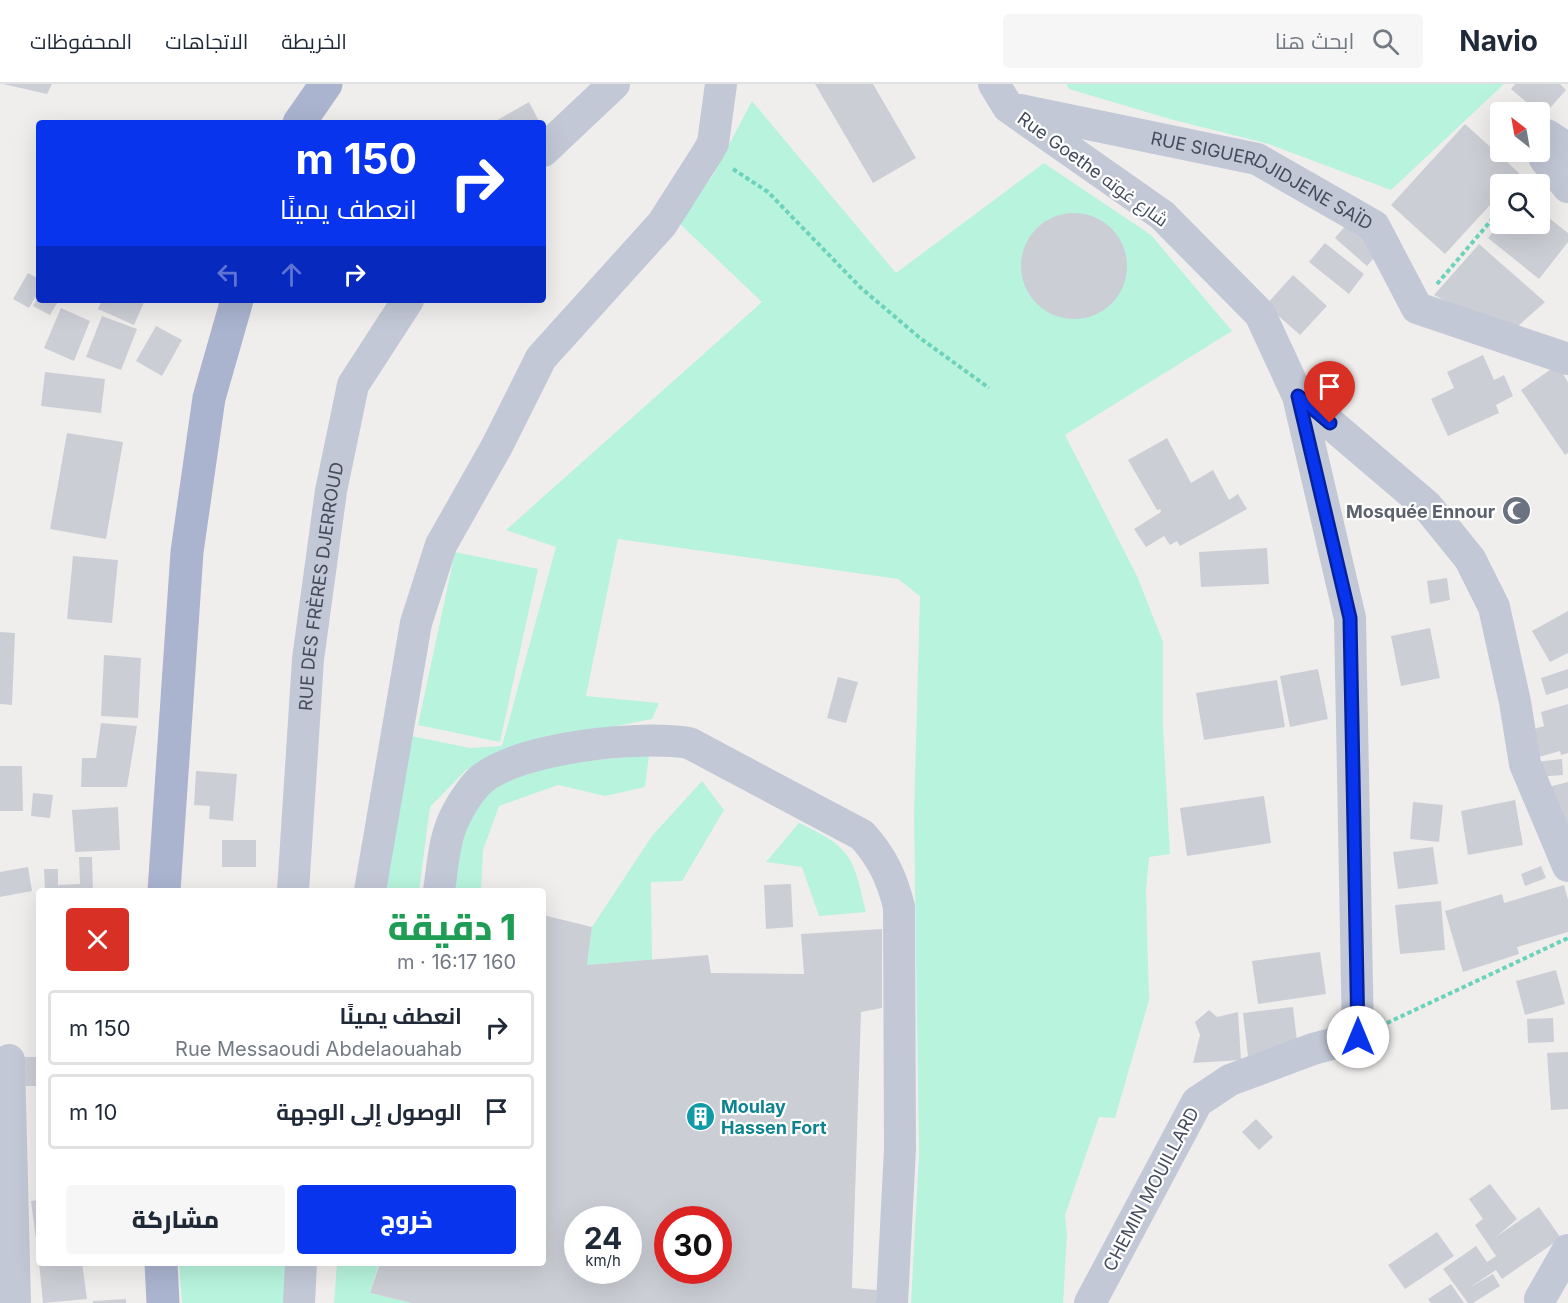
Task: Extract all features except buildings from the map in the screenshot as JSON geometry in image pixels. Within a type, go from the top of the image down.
[{"type":"main road","points":[[301,120],[326,84]]},
{"type":"main road","points":[[164,888],[187,552],[209,398],[236,303]]},
{"type":"main road","points":[[161,1266],[163,1303]]},
{"type":"street","points":[[546,148],[614,84]]},
{"type":"street","points":[[371,888],[416,623],[441,545],[497,446],[541,358],[662,224],[708,152],[713,143],[721,84]]},
{"type":"street","name":"RUE SIGUERDJIDJENE SAÏD","points":[[1001,96],[1257,159],[1374,226],[1417,308]]},
{"type":"street","name":"Rue Goethe شارع غوته","points":[[1001,96],[1162,215],[1260,314],[1298,396],[1350,618],[1358,1037]]},
{"type":"street","points":[[1557,142],[1545,159],[1568,187]]},
{"type":"street","name":"RUE DES FRÈRES DJERROUD","points":[[294,888],[308,659],[331,491],[353,386],[406,303]]},
{"type":"street","points":[[1417,308],[1568,359]]},
{"type":"street","points":[[1298,396],[1427,506],[1470,559],[1494,607],[1515,702],[1525,764],[1568,867]]},
{"type":"street","points":[[438,888],[447,835],[458,810],[483,778],[531,758],[615,740],[664,739],[689,743],[862,835],[879,855],[892,879],[899,907],[900,1149],[892,1303]]},
{"type":"street","name":"CHEMIN MOUILLARD","points":[[1090,1303],[1197,1102],[1230,1080],[1313,1049],[1358,1037]]},
{"type":"street","points":[[9,1060],[15,1303]]},
{"type":"street","points":[[1547,1298],[1568,1250]]},
{"type":"street","points":[[299,1303],[301,1266]]},
{"type":"path","points":[[708,152],[768,192],[861,288],[920,338],[989,387]]},
{"type":"path","points":[[1417,308],[1490,222]]},
{"type":"path","points":[[1358,1037],[1568,938]]},
{"type":"green space","points":[[1066,84],[1504,84],[1391,190],[1269,144],[1170,119],[1069,89]]},
{"type":"green space","points":[[752,101],[896,273],[1044,163],[1151,235],[1232,331],[1065,435],[1137,576],[1163,642],[1163,727],[1170,854],[1149,857],[1146,890],[1149,1000],[1115,1118],[1099,1117],[1065,1215],[1067,1235],[1063,1303],[911,1303],[919,1154],[914,815],[920,596],[898,579],[618,539],[586,696],[659,703],[652,719],[519,745],[466,770],[430,807],[419,888],[380,888],[411,736],[470,748],[502,746],[556,547],[506,530],[762,302],[679,223],[713,175]]},
{"type":"green space","points":[[455,552],[538,569],[500,742],[418,725]]},
{"type":"green space","points":[[649,755],[645,787],[605,796],[558,785],[499,806],[483,850],[481,888],[455,888],[457,863],[469,813],[497,782],[536,766]]},
{"type":"green space","points":[[702,781],[724,810],[682,881],[651,882],[652,960],[587,965],[592,927],[652,836]]},
{"type":"green space","points":[[799,823],[830,840],[848,856],[858,878],[866,912],[819,916],[802,867],[766,862]]},
{"type":"green space","points":[[179,1266],[298,1266],[297,1303],[182,1303]]},
{"type":"green space","points":[[337,1266],[378,1266],[370,1293],[412,1303],[334,1303]]},
{"type":"place","name":"Mosquée Ennour","points":[[1516,511]]},
{"type":"place","name":"Moulay Hassen Fort","points":[[700,1116]]},
{"type":"route","points":[[1330,423],[1298,396],[1350,618],[1358,1037]]}]
